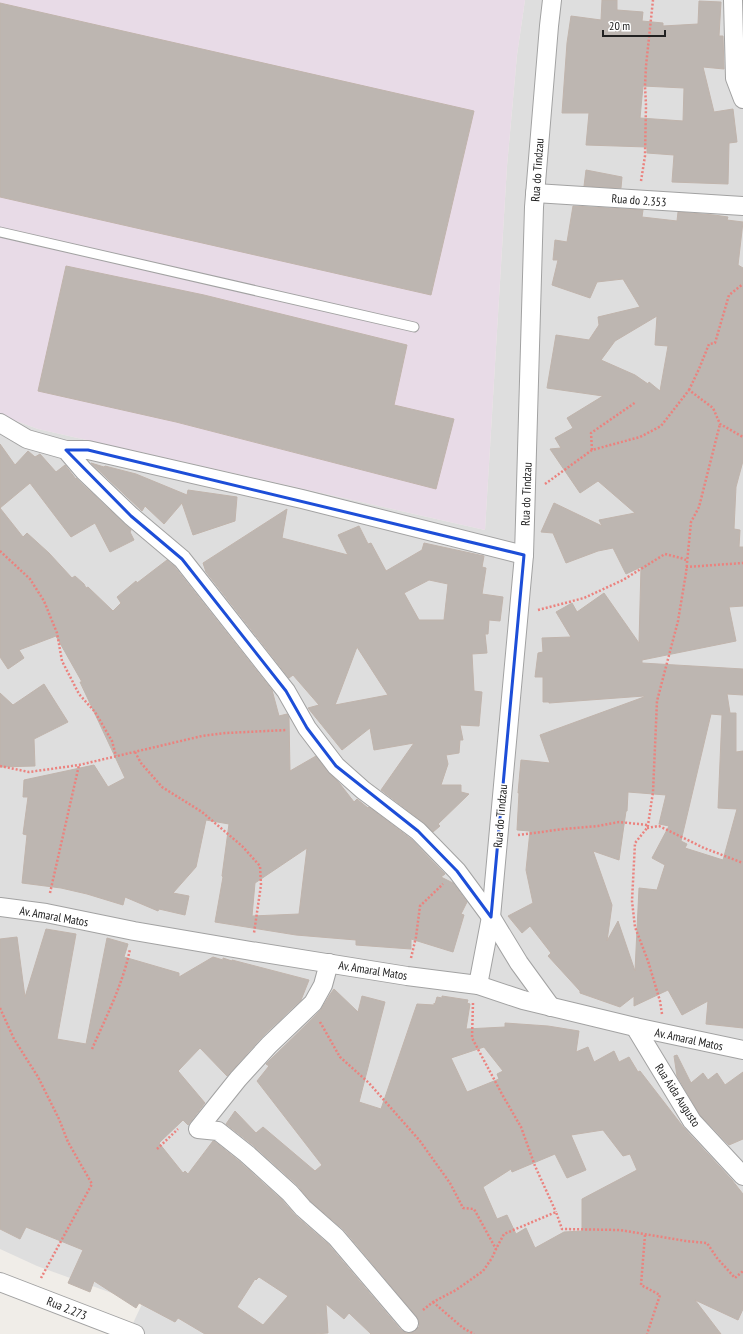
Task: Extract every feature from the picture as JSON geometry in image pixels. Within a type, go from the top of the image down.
[{"type":"street","name":"Rua do Tindzau","points":[[476,985],[491,917],[524,555],[534,207],[552,0]]},
{"type":"street","points":[[733,0],[735,78],[743,99]]},
{"type":"street","name":"Rua do 2.353","points":[[535,193],[743,206]]},
{"type":"street","points":[[0,423],[27,440],[66,450],[88,450],[302,499],[524,555]]},
{"type":"street","points":[[66,450],[84,471],[131,516],[182,559],[286,692],[307,728],[336,766],[364,790],[418,831],[457,871],[491,917],[519,963],[551,1007]]},
{"type":"street","name":"Av. Amaral Matos","points":[[0,908],[46,913],[134,931],[251,951],[407,976],[476,985],[551,1007],[635,1028],[743,1050]]},
{"type":"street","points":[[198,1130],[238,1079],[269,1045],[313,1003],[323,985],[329,963]]},
{"type":"street","name":"Rua Aida Augusto","points":[[635,1028],[692,1121],[743,1176]]},
{"type":"street","points":[[198,1130],[218,1131],[247,1154],[290,1193],[303,1208],[336,1237],[409,1323]]},
{"type":"street","name":"Rua 2.273","points":[[0,1282],[126,1333]]},
{"type":"lane","points":[[0,232],[414,327]]},
{"type":"path","points":[[639,200],[644,156],[646,105],[645,86],[653,0]]},
{"type":"path","points":[[526,497],[592,450],[640,436],[661,426],[690,390],[700,369],[708,344],[715,343],[729,295],[743,284]]},
{"type":"path","points":[[690,390],[713,408],[720,424],[743,437]]},
{"type":"path","points":[[592,450],[591,433],[636,402]]},
{"type":"path","points":[[664,1034],[660,1000],[648,961],[635,927],[632,902],[635,843],[648,826],[653,792],[657,701],[678,621],[691,522],[699,507],[720,424]]},
{"type":"path","points":[[0,551],[30,579],[44,601],[57,633],[62,661],[79,694],[95,712],[112,741],[116,756]]},
{"type":"path","points":[[535,610],[584,598],[624,580],[665,554],[686,560]]},
{"type":"path","points":[[686,568],[743,563]]},
{"type":"path","points":[[0,766],[29,772],[79,765],[202,736],[307,728]]},
{"type":"path","points":[[135,752],[141,763],[162,787],[202,812],[242,846],[260,866],[261,884],[251,951]]},
{"type":"path","points":[[46,913],[58,853],[79,765]]},
{"type":"path","points":[[498,835],[525,835],[619,822],[659,826],[704,848],[743,863]]},
{"type":"path","points":[[407,976],[416,937],[420,906],[457,871]]},
{"type":"path","points":[[92,1049],[114,999],[129,957],[134,931]]},
{"type":"path","points":[[476,985],[472,1038],[521,1127],[535,1166],[562,1229],[620,1230],[645,1235],[706,1243],[735,1278],[743,1271]]},
{"type":"path","points":[[313,1003],[320,1022],[340,1057],[369,1083],[420,1141],[450,1183],[464,1208],[474,1209],[496,1249]]},
{"type":"path","points":[[0,1008],[14,1039],[38,1077],[59,1119],[68,1142],[92,1184],[32,1294]]},
{"type":"path","points":[[157,1149],[182,1124],[198,1130]]},
{"type":"path","points":[[409,1323],[433,1302],[456,1290],[483,1271],[492,1258],[504,1234],[556,1212]]},
{"type":"path","points":[[645,1235],[642,1285],[660,1294],[647,1334]]},
{"type":"path","points":[[433,1302],[463,1328],[474,1334]]},
{"type":"highlighted area","points":[[66,450],[88,450],[524,555],[491,917],[457,871],[418,831],[336,766],[307,728],[286,691],[182,559],[131,516]]},
{"type":"shaded area","points":[[0,0],[525,0],[517,55],[507,166],[485,530],[38,429],[0,415]]},
{"type":"shaded area","points":[[525,0],[743,0],[743,1334],[128,1334],[142,1304],[37,1266],[0,1249],[0,415],[38,429],[485,530],[507,166],[517,55]]},
{"type":"building","points":[[602,0],[617,0],[617,10],[643,12],[642,21],[663,23],[663,26],[698,24],[699,1],[721,2],[719,36],[723,36],[724,69],[703,67],[714,112],[733,109],[737,142],[729,143],[728,184],[672,182],[674,155],[647,153],[647,147],[586,145],[589,113],[562,113],[567,43],[571,16],[601,20]],"holes":[[[643,86],[684,88],[683,121],[640,118]]]},
{"type":"building","points":[[0,3],[474,111],[431,295],[0,197]]},
{"type":"building","points":[[586,170],[622,177],[621,188],[584,186]]},
{"type":"building","points":[[573,206],[643,210],[642,217],[677,221],[678,212],[728,217],[727,220],[743,222],[738,265],[743,268],[743,461],[736,487],[734,529],[740,530],[739,547],[743,547],[743,606],[729,607],[736,641],[642,660],[642,663],[743,669],[743,695],[727,694],[730,713],[736,713],[736,752],[743,751],[743,1028],[706,1024],[708,1001],[682,1015],[668,990],[634,1006],[634,996],[620,1007],[580,993],[580,991],[548,956],[551,953],[530,926],[522,933],[508,916],[533,903],[526,870],[530,831],[517,830],[521,760],[550,763],[540,735],[644,697],[549,703],[543,702],[543,677],[535,677],[538,653],[543,652],[542,638],[571,637],[556,612],[572,603],[577,612],[604,593],[639,643],[641,567],[626,574],[613,548],[598,551],[566,563],[553,533],[541,532],[554,503],[602,526],[599,520],[635,513],[598,481],[580,493],[550,449],[561,448],[555,438],[573,428],[567,418],[603,396],[547,388],[556,335],[589,340],[599,325],[598,317],[640,307],[623,279],[597,282],[590,298],[552,285],[558,260],[553,260],[555,240],[567,242]],"holes":[[[657,316],[655,345],[668,346],[660,391],[649,382],[648,384],[635,375],[601,360],[615,341]],[[711,714],[722,715],[718,808],[737,809],[723,860],[685,848],[687,844],[681,841]],[[628,792],[666,795],[659,824],[669,826],[652,858],[665,865],[657,890],[639,888],[635,971],[618,921],[607,941],[612,905],[593,851],[619,860],[627,811]]]},
{"type":"building","points":[[66,266],[204,295],[407,345],[394,405],[454,419],[436,489],[176,422],[38,391]]},
{"type":"building","points":[[0,444],[15,465],[28,451],[35,457],[40,454],[56,472],[65,465],[76,479],[131,530],[130,532],[134,540],[110,552],[95,523],[71,537],[30,483],[0,508]]},
{"type":"building","points":[[91,463],[136,474],[187,495],[188,490],[237,497],[235,521],[193,535],[182,503],[164,524],[145,506],[142,511]]},
{"type":"building","points":[[0,508],[23,537],[27,533],[49,553],[72,578],[75,576],[84,584],[86,588],[88,587],[113,611],[121,603],[117,597],[136,581],[137,583],[167,560],[174,566],[272,690],[279,716],[287,714],[289,717],[290,771],[316,756],[354,802],[357,799],[411,839],[445,874],[441,877],[453,883],[467,902],[461,914],[464,915],[453,952],[411,939],[411,949],[356,945],[356,940],[296,935],[215,922],[223,877],[229,824],[206,820],[196,867],[173,893],[189,896],[185,915],[159,909],[158,911],[125,897],[123,905],[61,888],[22,883],[27,835],[23,834],[28,797],[23,797],[24,780],[94,765],[108,787],[125,778],[80,682],[82,682],[56,636],[19,650],[24,658],[8,669],[0,657]],"holes":[[[307,848],[299,914],[252,916],[255,883]]]},
{"type":"building","points":[[287,509],[282,538],[348,555],[338,535],[359,526],[368,544],[371,543],[386,571],[422,550],[424,543],[484,556],[482,567],[486,568],[482,594],[503,597],[500,621],[489,620],[488,634],[485,634],[487,653],[472,654],[474,691],[482,692],[479,726],[460,725],[463,740],[460,740],[459,753],[446,755],[448,764],[441,785],[461,785],[461,792],[469,794],[438,824],[440,826],[433,832],[424,823],[381,790],[414,743],[374,750],[370,728],[342,750],[308,708],[319,705],[293,675],[289,678],[206,572],[203,563]],"holes":[[[429,580],[448,584],[444,620],[419,620],[404,593]],[[357,647],[388,695],[335,705],[337,700]]]},
{"type":"building","points":[[44,684],[68,722],[34,739],[35,766],[0,767],[0,693],[13,705]]},
{"type":"building","points":[[46,929],[76,934],[57,1039],[86,1044],[107,938],[128,944],[124,957],[179,973],[179,977],[213,957],[223,960],[223,958],[232,960],[309,980],[301,1000],[262,1037],[227,1076],[200,1048],[178,1071],[205,1103],[188,1125],[183,1120],[159,1143],[183,1173],[185,1171],[188,1174],[214,1141],[240,1162],[282,1200],[296,1216],[328,1244],[401,1330],[406,1333],[415,1331],[419,1327],[417,1317],[344,1230],[310,1201],[297,1185],[254,1146],[226,1124],[235,1111],[256,1133],[263,1127],[315,1171],[322,1165],[257,1081],[269,1066],[266,1064],[320,1011],[334,989],[358,1012],[362,996],[385,1002],[359,1102],[381,1109],[417,1004],[434,1005],[437,997],[442,998],[442,996],[468,1000],[467,1003],[470,1004],[466,1029],[505,1027],[505,1023],[548,1026],[579,1031],[576,1052],[588,1047],[594,1062],[614,1051],[619,1062],[629,1057],[638,1072],[640,1071],[684,1128],[743,1194],[743,1309],[738,1320],[695,1300],[721,1334],[371,1334],[349,1313],[344,1319],[326,1304],[328,1333],[205,1334],[178,1318],[175,1322],[139,1303],[136,1308],[94,1281],[90,1292],[68,1283],[83,1250],[26,1227],[20,1239],[0,1229],[0,939],[17,937],[25,997]],"holes":[[[484,1047],[503,1071],[497,1074],[499,1079],[467,1092],[451,1058]],[[603,1130],[623,1156],[630,1154],[637,1170],[582,1199],[582,1231],[564,1232],[535,1248],[526,1228],[516,1234],[507,1215],[497,1219],[483,1187],[511,1169],[512,1172],[555,1154],[567,1178],[586,1170],[571,1135]],[[259,1277],[288,1296],[263,1325],[237,1307],[255,1279],[256,1280]]]},
{"type":"building","points":[[677,1055],[691,1083],[703,1073],[708,1080],[717,1073],[725,1085],[743,1072],[743,1139],[729,1145],[700,1115],[677,1076],[674,1056]]}]
